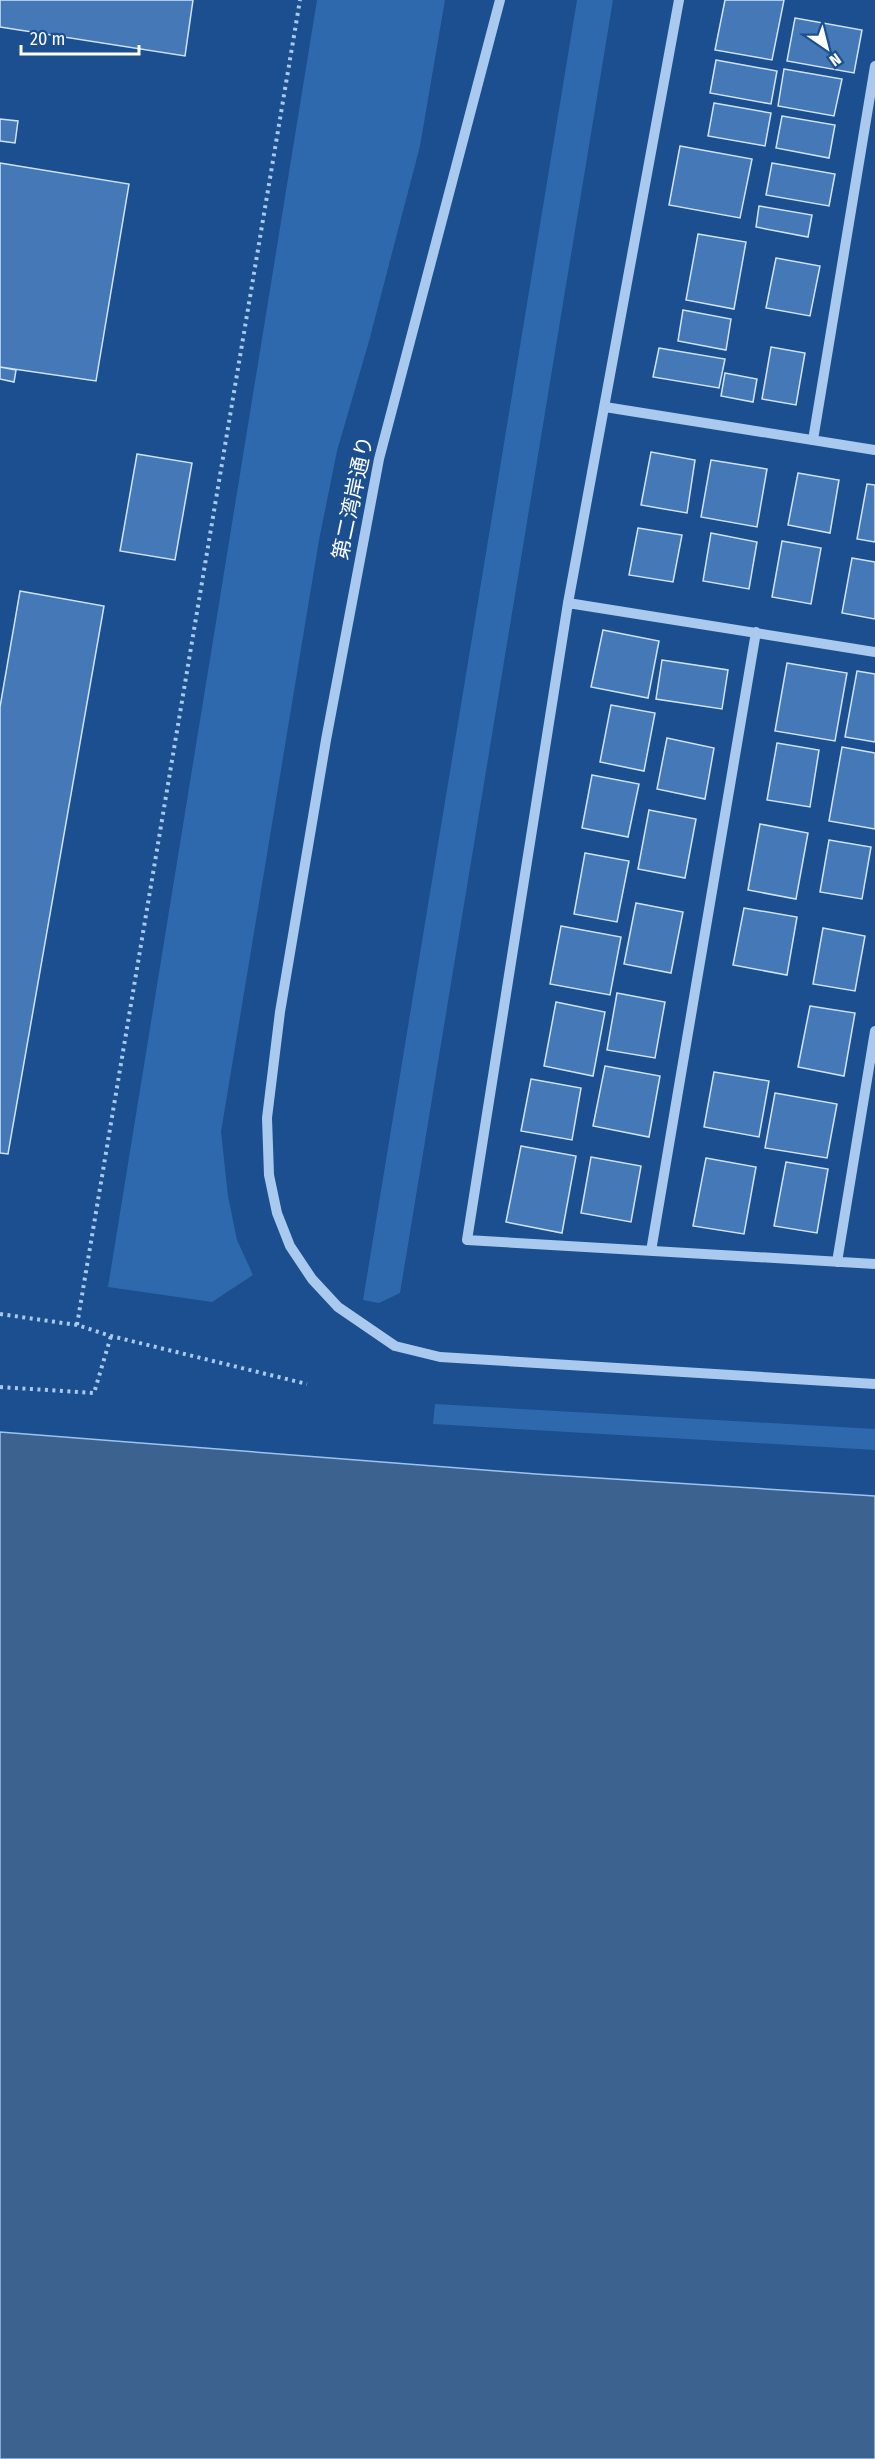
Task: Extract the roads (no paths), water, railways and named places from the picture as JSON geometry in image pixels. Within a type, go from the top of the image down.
[{"type":"street","name":"第二湾岸通り","points":[[500,0],[379,459],[326,741],[280,1012],[267,1118],[269,1174],[277,1213],[290,1246],[312,1279],[338,1307],[395,1346],[440,1357],[875,1384]]},
{"type":"street","points":[[679,0],[568,603],[467,1240],[875,1264]]},
{"type":"street","points":[[813,440],[875,66]]},
{"type":"street","points":[[605,407],[875,450]]},
{"type":"street","points":[[568,603],[875,651]]},
{"type":"street","points":[[651,1251],[756,632]]},
{"type":"street","points":[[837,1262],[875,1031]]}]
